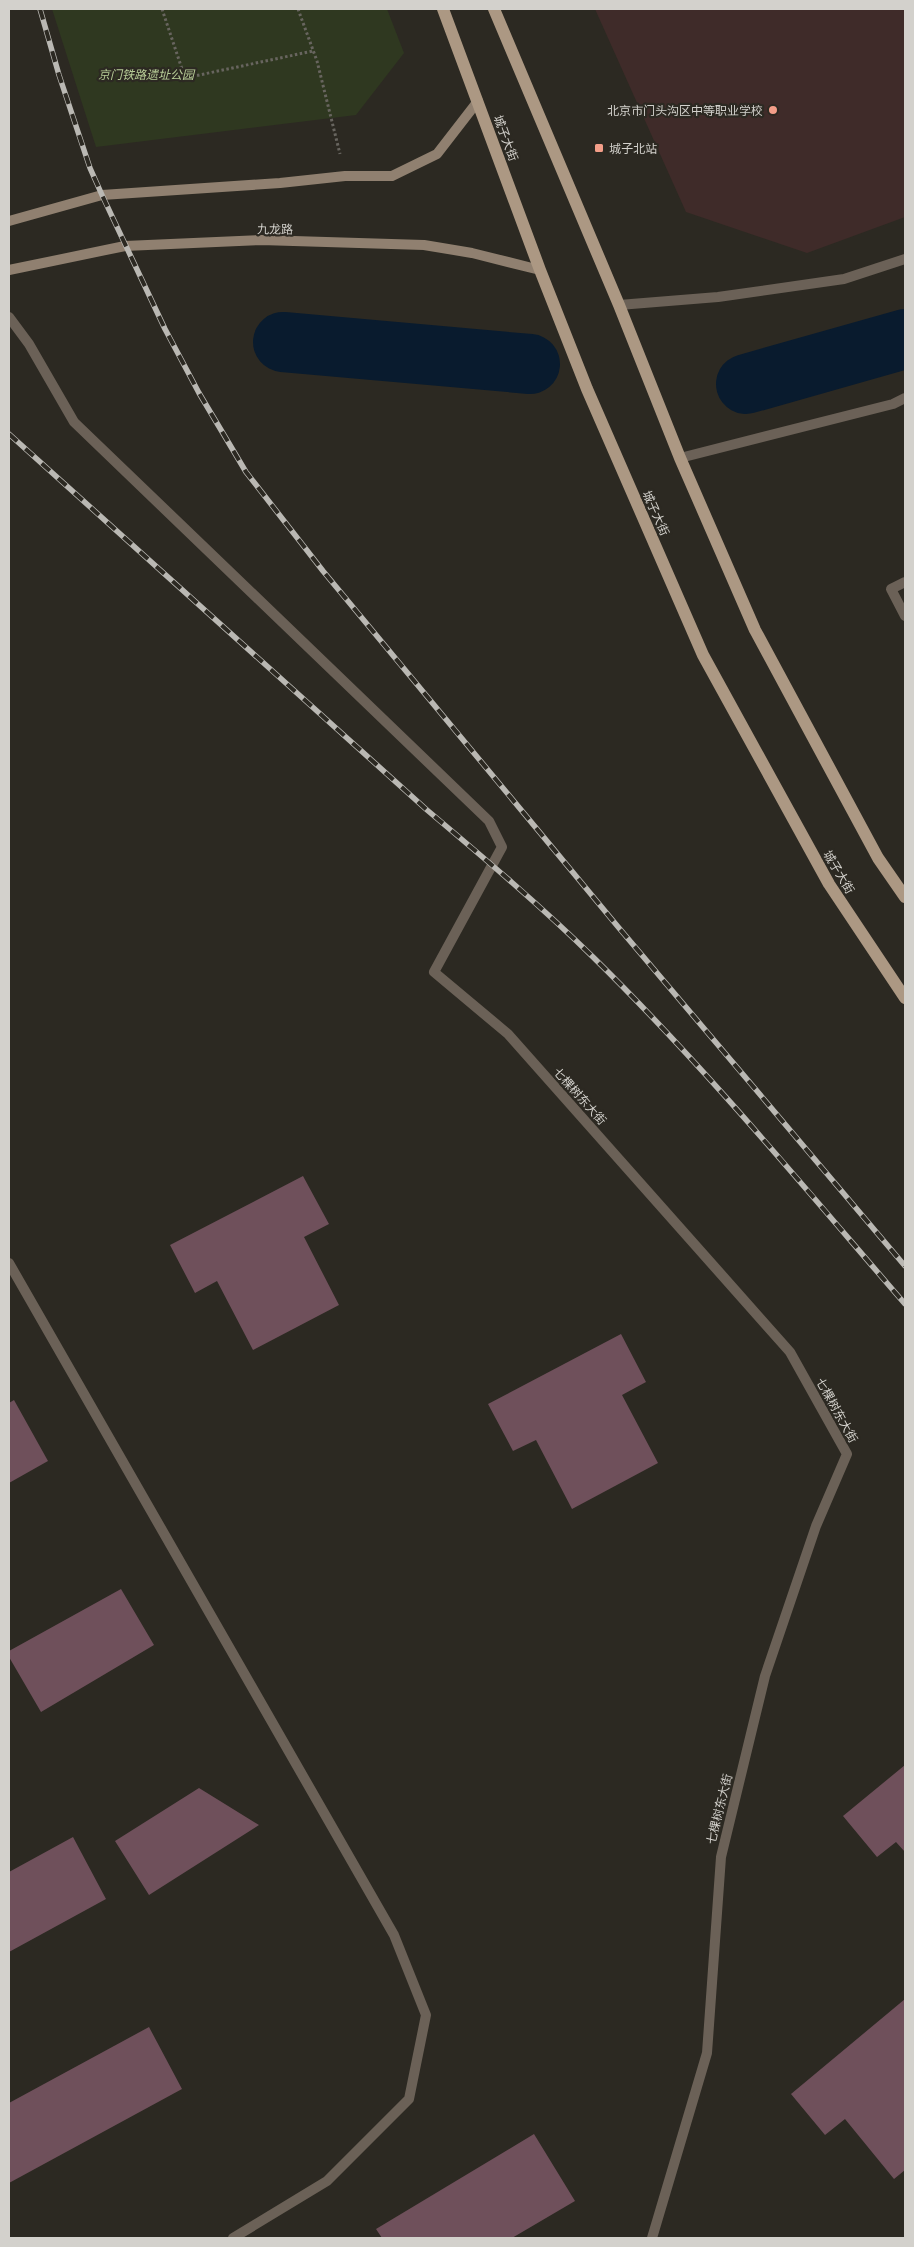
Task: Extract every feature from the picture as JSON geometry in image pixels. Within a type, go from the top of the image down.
[{"type":"main road","name":"城子大街","points":[[443,9],[540,270],[587,389],[703,655],[829,884],[905,998]]},
{"type":"main road","points":[[494,9],[619,305],[680,458],[754,630],[878,858],[905,897]]},
{"type":"main road","points":[[9,221],[102,195],[280,184],[345,176],[392,176],[437,154],[478,101]]},
{"type":"main road","name":"九龙路","points":[[9,270],[124,246],[261,240],[424,245],[472,253],[540,270]]},
{"type":"street","points":[[619,305],[718,297],[844,279],[905,259]]},
{"type":"street","name":"七棵树东大街","points":[[9,317],[29,344],[74,422],[490,821],[502,848],[434,972],[508,1034],[790,1352],[847,1454],[816,1526],[762,1685],[720,1857],[707,2053],[652,2238]]},
{"type":"street","points":[[680,458],[893,404],[905,398]]},
{"type":"street","points":[[905,582],[891,589],[905,616]]},
{"type":"street","points":[[9,1263],[394,1935],[426,2015],[409,2099],[327,2180],[233,2238]]},
{"type":"path","points":[[162,9],[185,78],[313,51]]},
{"type":"path","points":[[298,9],[313,51],[345,176]]},
{"type":"shaded area","name":"北京市门头沟区中等职业学校","points":[[595,9],[905,9],[905,217],[807,253],[686,212]]},
{"type":"green space","name":"京门铁路遗址公园","points":[[52,9],[387,9],[404,53],[356,115],[96,147]]},
{"type":"building","points":[[303,1176],[329,1224],[304,1237],[339,1305],[253,1350],[217,1281],[195,1293],[170,1245]]},
{"type":"building","points":[[621,1334],[646,1382],[622,1395],[658,1463],[572,1509],[536,1440],[513,1451],[488,1404]]},
{"type":"building","points":[[14,1400],[48,1461],[9,1483],[9,1403]]},
{"type":"building","points":[[121,1589],[154,1645],[41,1712],[9,1657],[9,1651]]},
{"type":"building","points":[[905,1765],[905,1852],[896,1842],[877,1857],[843,1816]]},
{"type":"building","points":[[199,1788],[259,1825],[149,1895],[115,1841]]},
{"type":"building","points":[[73,1837],[106,1899],[9,1952],[9,1872]]},
{"type":"building","points":[[905,1999],[905,2170],[894,2179],[845,2119],[825,2135],[791,2094]]},
{"type":"building","points":[[149,2027],[182,2089],[9,2183],[9,2103]]},
{"type":"building","points":[[534,2134],[575,2201],[512,2238],[382,2238],[376,2229]]},
{"type":"waterway","points":[[746,384],[905,339]]},
{"type":"waterway","points":[[283,342],[530,364]]},
{"type":"railway","points":[[40,9],[59,75],[90,168],[102,195],[165,329],[199,393],[246,472],[323,571],[619,928],[905,1266]]},
{"type":"railway","points":[[9,434],[427,810],[533,901],[594,958],[715,1085],[905,1304]]},
{"type":"place","name":"北京市门头沟区中等职业学校","points":[[773,110]]},
{"type":"place","name":"城子北站","points":[[599,148]]}]
